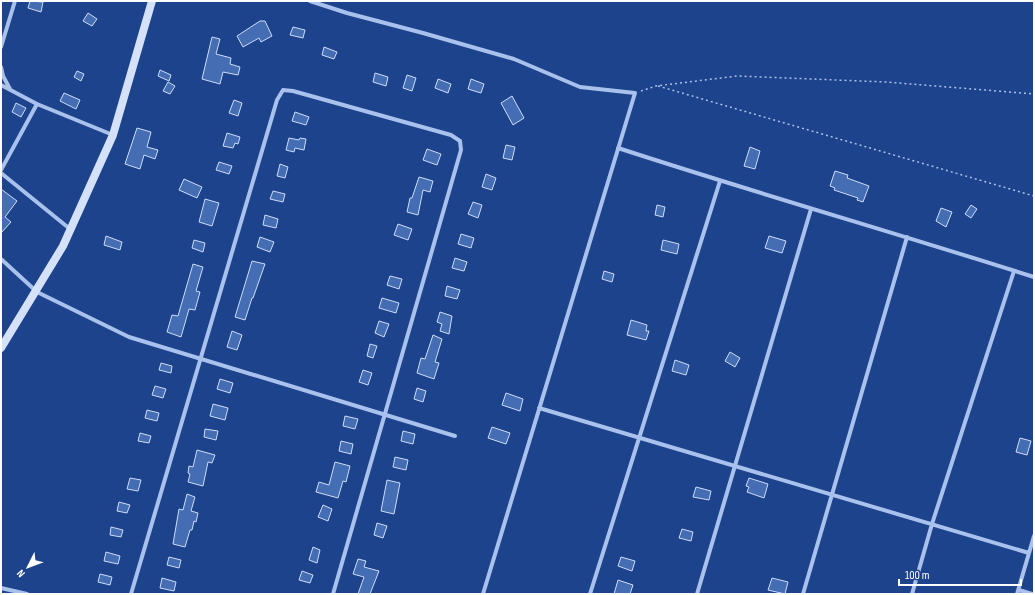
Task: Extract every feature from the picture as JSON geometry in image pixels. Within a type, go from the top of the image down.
[{"type":"street","points":[[1,47],[15,1]]},
{"type":"street","points":[[1,348],[37,292],[63,246],[113,135],[152,1]]},
{"type":"street","points":[[310,1],[347,13],[514,59],[580,87],[635,93],[483,594]]},
{"type":"street","points":[[1,67],[3,76],[10,89]]},
{"type":"street","points":[[1,85],[37,104],[113,135]]},
{"type":"street","points":[[131,594],[199,360],[277,100],[282,90],[293,90],[451,135],[460,141],[461,150],[386,415],[333,594]]},
{"type":"street","points":[[37,104],[1,172],[70,229]]},
{"type":"street","points":[[618,148],[720,182],[907,237],[1034,277]]},
{"type":"street","points":[[590,594],[720,182]]},
{"type":"street","points":[[697,594],[811,209]]},
{"type":"street","points":[[803,594],[907,237]]},
{"type":"street","points":[[1,259],[37,292],[128,337],[199,360],[454,436]]},
{"type":"street","points":[[912,594],[932,524],[1014,271]]},
{"type":"street","points":[[539,408],[833,493],[1029,552]]},
{"type":"street","points":[[1032,594],[1018,592],[1034,536]]},
{"type":"street","points":[[1,588],[27,594]]},
{"type":"path","points":[[635,93],[656,86],[737,76],[886,82],[1034,94]]},
{"type":"path","points":[[656,86],[1034,196]]},
{"type":"building","points":[[30,1],[43,2],[41,12],[28,8]]},
{"type":"building","points":[[88,13],[97,19],[92,26],[83,21]]},
{"type":"building","points":[[260,21],[265,21],[272,36],[261,42],[259,38],[243,47],[237,36]]},
{"type":"building","points":[[293,27],[305,30],[303,38],[290,35]]},
{"type":"building","points":[[212,37],[220,39],[216,54],[231,58],[230,64],[240,67],[238,75],[223,72],[220,84],[202,79]]},
{"type":"building","points":[[324,47],[337,52],[334,59],[322,55]]},
{"type":"building","points":[[160,70],[171,75],[169,81],[158,76]]},
{"type":"building","points":[[77,71],[84,74],[81,81],[74,77]]},
{"type":"building","points":[[375,73],[388,77],[386,86],[373,82]]},
{"type":"building","points":[[407,75],[416,78],[412,91],[403,88]]},
{"type":"building","points":[[438,79],[451,84],[448,93],[435,88]]},
{"type":"building","points":[[471,79],[484,84],[481,93],[468,89]]},
{"type":"building","points":[[168,82],[175,86],[170,94],[163,91]]},
{"type":"building","points":[[64,93],[80,100],[76,109],[60,101]]},
{"type":"building","points":[[512,96],[524,118],[513,125],[501,103]]},
{"type":"building","points":[[234,100],[242,103],[238,116],[229,113]]},
{"type":"building","points":[[16,103],[26,108],[21,117],[12,112]]},
{"type":"building","points":[[295,112],[309,117],[306,125],[292,121]]},
{"type":"building","points":[[137,128],[151,132],[147,147],[158,150],[155,159],[144,155],[140,169],[125,164]]},
{"type":"building","points":[[227,133],[240,137],[238,144],[235,143],[233,148],[223,146]]},
{"type":"building","points":[[289,138],[299,140],[300,138],[306,139],[304,150],[295,148],[294,152],[286,150]]},
{"type":"building","points":[[506,145],[515,147],[512,160],[503,158]]},
{"type":"building","points":[[750,147],[760,151],[755,169],[744,166]]},
{"type":"building","points":[[427,149],[441,154],[437,165],[423,160]]},
{"type":"building","points":[[219,162],[232,166],[229,174],[216,170]]},
{"type":"building","points":[[280,164],[288,167],[285,178],[277,176]]},
{"type":"building","points":[[835,171],[848,175],[847,178],[869,186],[863,202],[857,200],[858,198],[834,190],[835,188],[830,186]]},
{"type":"building","points":[[486,174],[496,178],[492,190],[482,187]]},
{"type":"building","points":[[419,177],[433,181],[430,192],[423,190],[418,215],[407,212],[410,198],[412,198]]},
{"type":"building","points":[[184,179],[202,187],[197,198],[179,190]]},
{"type":"building","points":[[1,189],[17,201],[5,217],[11,222],[1,233]]},
{"type":"building","points":[[273,191],[285,194],[283,202],[270,199]]},
{"type":"building","points":[[205,199],[219,203],[212,226],[199,222]]},
{"type":"building","points":[[473,202],[482,205],[478,218],[468,214]]},
{"type":"building","points":[[657,205],[665,207],[663,217],[655,215]]},
{"type":"building","points":[[971,205],[977,209],[971,218],[965,214]]},
{"type":"building","points":[[941,208],[952,212],[946,227],[936,221]]},
{"type":"building","points":[[265,215],[278,219],[276,228],[263,225]]},
{"type":"building","points":[[398,224],[412,229],[408,240],[394,235]]},
{"type":"building","points":[[461,234],[474,238],[471,248],[458,244]]},
{"type":"building","points":[[106,236],[122,242],[120,250],[104,245]]},
{"type":"building","points":[[769,236],[786,241],[782,253],[765,248]]},
{"type":"building","points":[[260,237],[274,242],[270,252],[257,247]]},
{"type":"building","points":[[194,240],[205,243],[203,252],[192,248]]},
{"type":"building","points":[[663,240],[679,244],[677,254],[661,250]]},
{"type":"building","points":[[455,258],[467,262],[464,271],[452,268]]},
{"type":"building","points":[[252,261],[265,264],[245,320],[235,317]]},
{"type":"building","points":[[193,264],[203,267],[196,291],[200,292],[195,310],[189,309],[181,337],[167,332],[172,315],[178,316]]},
{"type":"building","points":[[604,271],[614,274],[612,282],[602,279]]},
{"type":"building","points":[[390,276],[402,279],[399,289],[387,285]]},
{"type":"building","points":[[447,286],[460,290],[457,299],[445,296]]},
{"type":"building","points":[[382,298],[399,303],[396,313],[379,308]]},
{"type":"building","points":[[440,312],[452,316],[449,334],[440,331],[442,324],[437,322]]},
{"type":"building","points":[[631,320],[647,325],[646,331],[649,331],[646,340],[627,335]]},
{"type":"building","points":[[379,321],[389,324],[384,337],[375,333]]},
{"type":"building","points":[[232,331],[242,335],[237,350],[227,347]]},
{"type":"building","points":[[433,335],[442,339],[435,362],[439,363],[434,379],[417,373],[421,358],[425,359]]},
{"type":"building","points":[[370,344],[377,346],[373,358],[367,356]]},
{"type":"building","points":[[730,352],[740,358],[735,367],[725,361]]},
{"type":"building","points":[[675,360],[689,365],[686,375],[672,371]]},
{"type":"building","points":[[161,363],[172,366],[171,373],[159,370]]},
{"type":"building","points":[[363,370],[372,373],[368,385],[359,382]]},
{"type":"building","points":[[220,379],[233,383],[230,393],[217,389]]},
{"type":"building","points":[[155,386],[166,389],[163,398],[152,395]]},
{"type":"building","points":[[417,388],[426,391],[423,402],[414,399]]},
{"type":"building","points":[[506,393],[523,399],[520,411],[502,405]]},
{"type":"building","points":[[213,404],[228,408],[225,420],[210,416]]},
{"type":"building","points":[[147,410],[159,413],[157,421],[145,418]]},
{"type":"building","points":[[345,416],[358,419],[355,429],[343,426]]},
{"type":"building","points":[[492,427],[510,433],[506,444],[488,438]]},
{"type":"building","points":[[205,429],[218,431],[216,440],[204,437]]},
{"type":"building","points":[[403,431],[415,434],[413,444],[401,441]]},
{"type":"building","points":[[140,433],[151,436],[149,443],[138,441]]},
{"type":"building","points":[[1020,438],[1031,441],[1027,455],[1016,452]]},
{"type":"building","points":[[341,441],[353,444],[351,454],[339,451]]},
{"type":"building","points":[[197,450],[215,455],[212,463],[208,462],[203,486],[188,482],[190,474],[188,473],[189,466],[193,467]]},
{"type":"building","points":[[395,457],[408,460],[406,470],[393,467]]},
{"type":"building","points":[[335,462],[350,466],[346,482],[343,481],[338,498],[316,492],[319,482],[329,485]]},
{"type":"building","points":[[130,478],[141,480],[138,491],[127,489]]},
{"type":"building","points":[[749,478],[768,484],[764,498],[747,492],[749,487],[746,486]]},
{"type":"building","points":[[387,480],[400,483],[394,514],[381,511]]},
{"type":"building","points":[[696,487],[711,491],[709,500],[693,497]]},
{"type":"building","points":[[187,494],[195,497],[191,511],[198,513],[196,522],[194,521],[192,530],[190,530],[185,547],[173,544],[179,509],[183,510]]},
{"type":"building","points":[[119,502],[130,505],[127,513],[117,511]]},
{"type":"building","points":[[323,505],[332,509],[328,521],[318,517]]},
{"type":"building","points":[[377,523],[387,526],[383,538],[374,535]]},
{"type":"building","points":[[111,527],[123,530],[121,537],[110,535]]},
{"type":"building","points":[[682,529],[693,532],[691,541],[679,538]]},
{"type":"building","points":[[313,547],[320,550],[317,563],[309,560]]},
{"type":"building","points":[[106,552],[120,556],[118,564],[104,561]]},
{"type":"building","points":[[169,557],[181,560],[179,568],[167,565]]},
{"type":"building","points":[[621,557],[635,561],[632,571],[618,566]]},
{"type":"building","points":[[358,559],[366,561],[364,567],[379,571],[370,594],[358,594],[364,577],[353,574]]},
{"type":"building","points":[[302,571],[313,575],[310,583],[299,580]]},
{"type":"building","points":[[100,574],[112,577],[110,585],[98,582]]},
{"type":"building","points":[[162,578],[176,582],[174,591],[160,588]]},
{"type":"building","points":[[772,578],[788,582],[785,594],[768,590]]},
{"type":"building","points":[[618,580],[633,585],[630,594],[614,594]]}]
